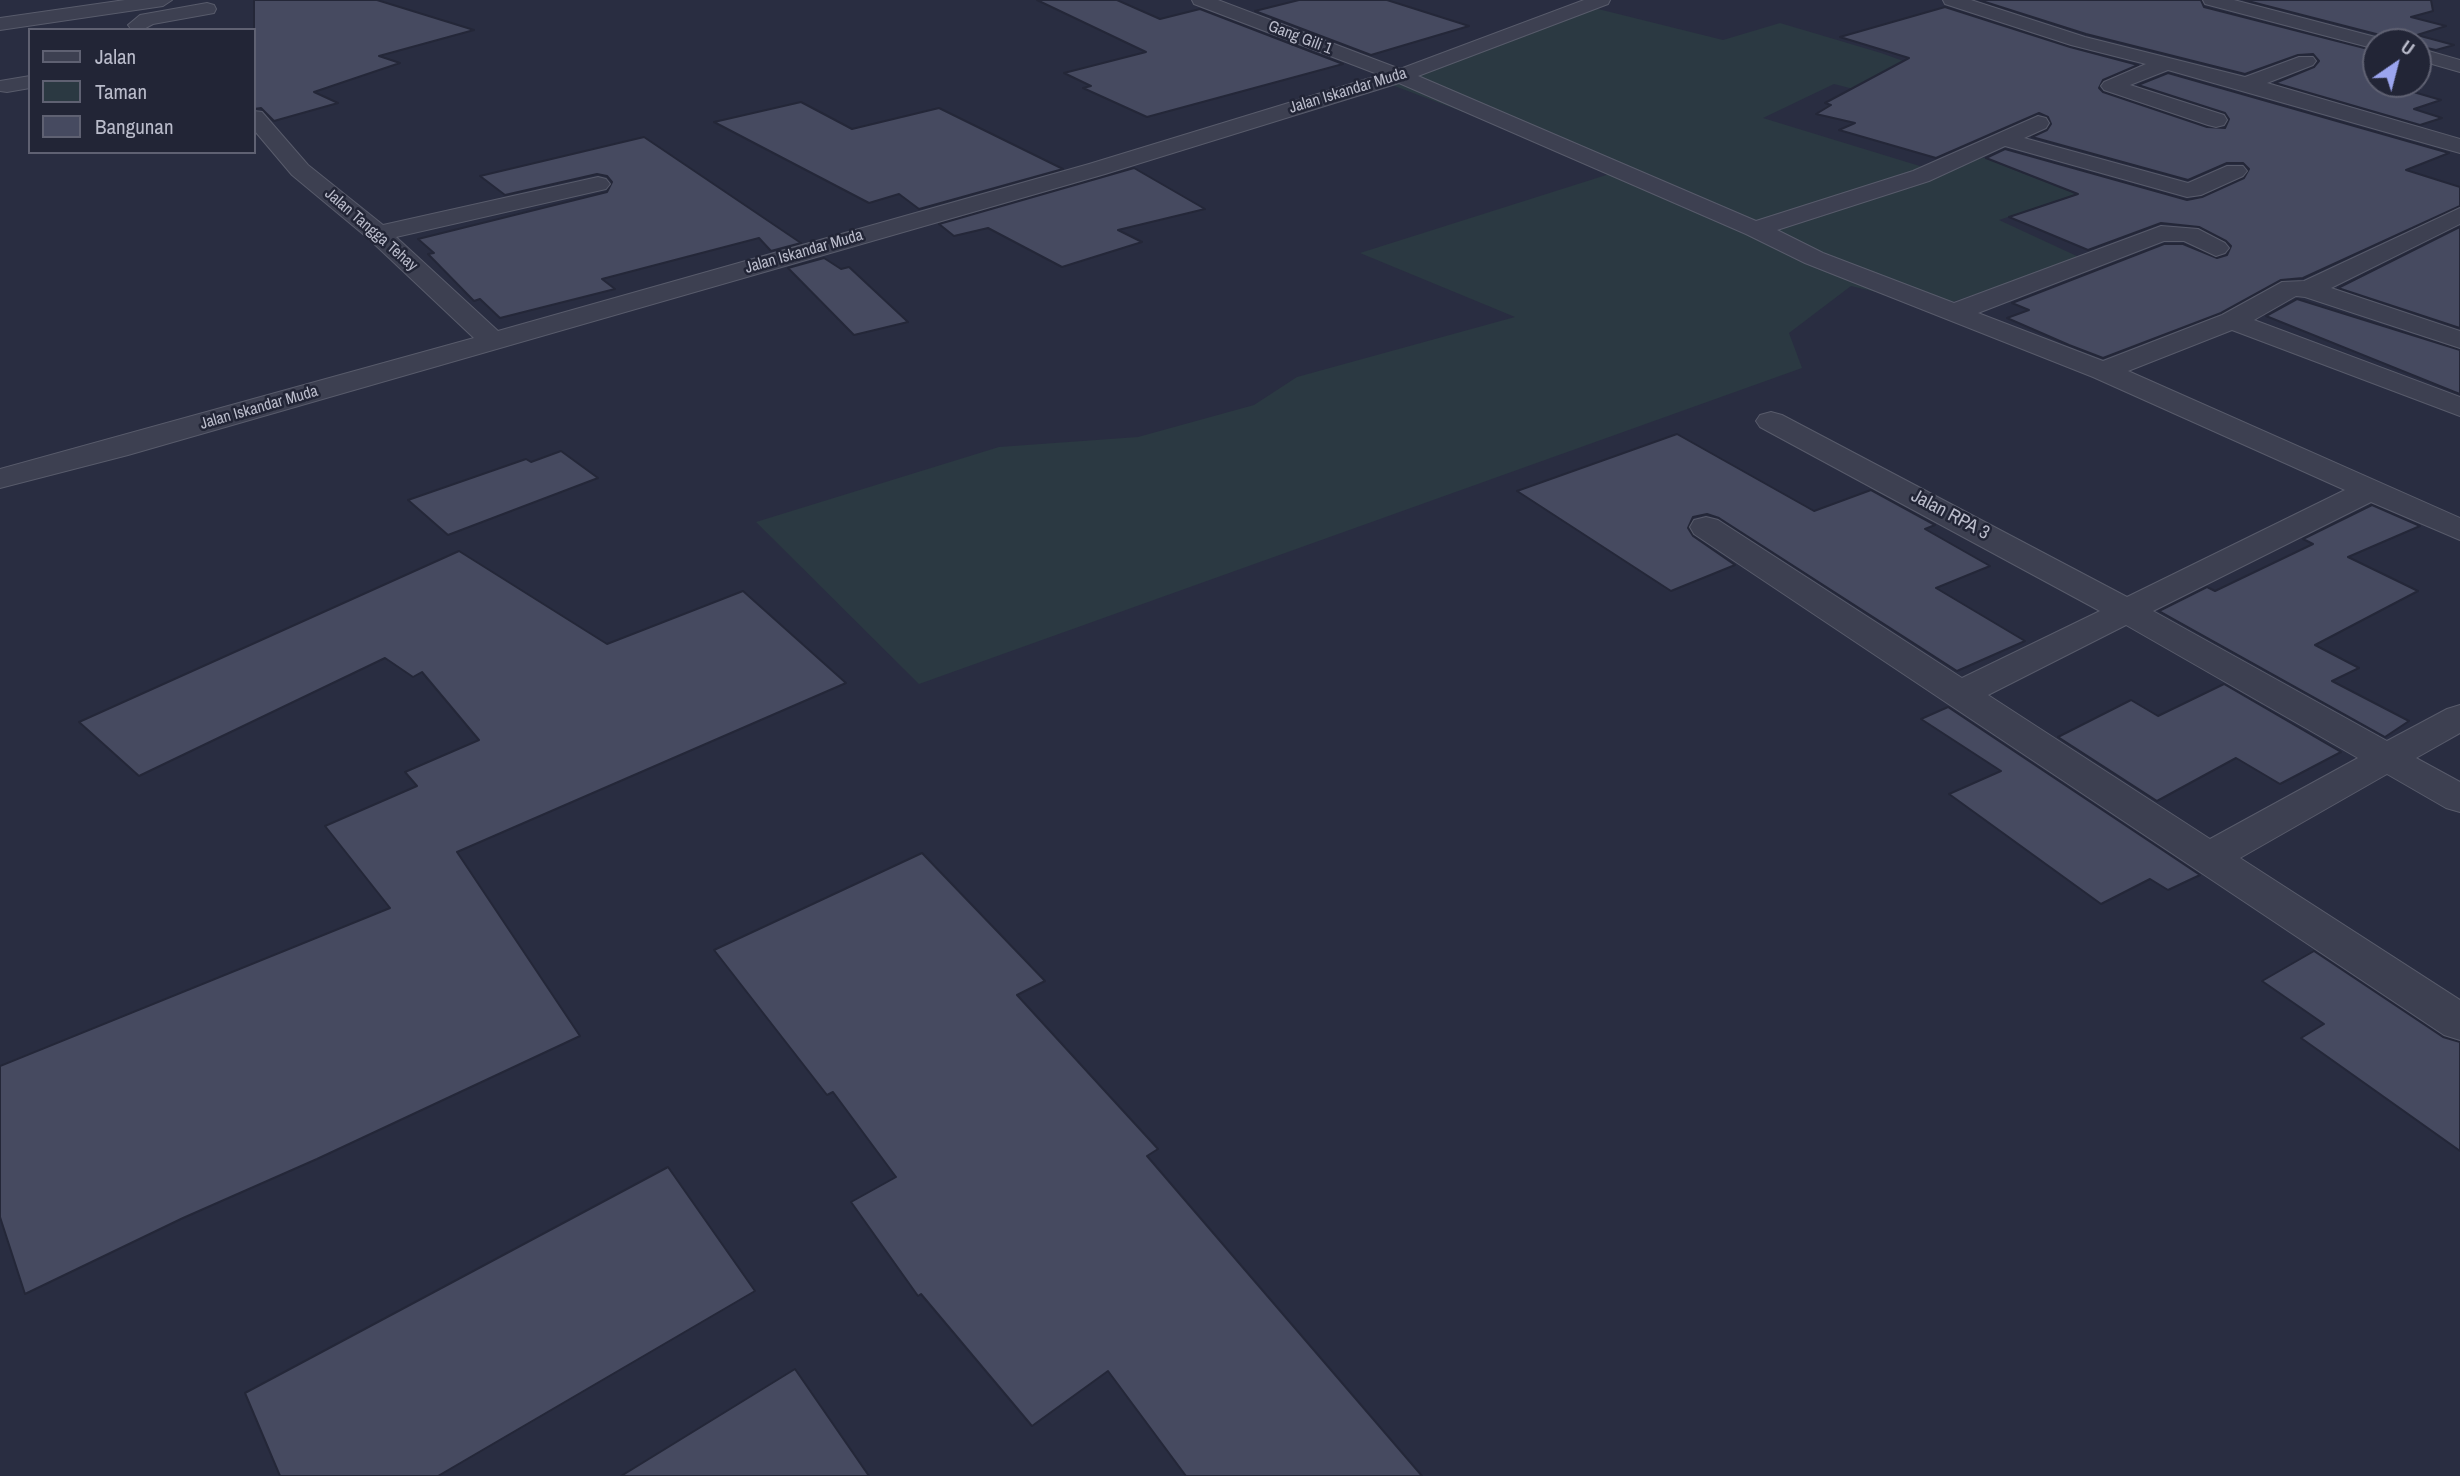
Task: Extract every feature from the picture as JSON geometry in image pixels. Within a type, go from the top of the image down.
[{"type":"street","points":[[0,24],[163,0]]},
{"type":"street","name":"Gang Gili 1","points":[[1201,0],[1400,76],[1755,229],[1826,263],[2103,371],[2460,530]]},
{"type":"street","name":"Jalan Iskandar Muda","points":[[0,479],[117,449],[1097,169],[1400,76],[1601,0]]},
{"type":"street","points":[[1952,0],[2078,41],[2247,84],[2460,146]]},
{"type":"street","points":[[2211,0],[2362,39]]},
{"type":"street","points":[[122,28],[140,24],[147,19],[210,5]]},
{"type":"street","points":[[193,28],[210,5]]},
{"type":"street","points":[[2432,58],[2460,66]]},
{"type":"street","points":[[2247,84],[2306,61]]},
{"type":"street","points":[[2168,64],[2111,86],[2216,120]]},
{"type":"street","points":[[6,86],[28,82]]},
{"type":"street","name":"Jalan Tangga Tehay","points":[[256,119],[300,170],[378,234],[492,340]]},
{"type":"street","points":[[1755,229],[1921,176],[2038,123]]},
{"type":"street","points":[[2003,139],[2187,190],[2193,190],[2235,171]]},
{"type":"street","points":[[378,234],[598,184]]},
{"type":"street","points":[[2308,289],[2460,215]]},
{"type":"street","points":[[1955,312],[2042,281],[2161,233],[2189,234],[2216,248]]},
{"type":"street","points":[[2103,371],[2232,321],[2285,290],[2308,289],[2460,340]]},
{"type":"street","points":[[2232,321],[2460,407]]},
{"type":"street","name":"Jalan RPA 3","points":[[1771,421],[2127,611],[2389,757],[2460,800]]},
{"type":"street","points":[[1962,693],[2372,489]]},
{"type":"street","points":[[1706,527],[2460,1023]]},
{"type":"street","points":[[2209,857],[2460,717]]},
{"type":"green space","points":[[1582,5],[1723,40],[1780,23],[1881,53],[1962,82],[1920,106],[1834,84],[1763,118],[1936,171],[1979,156],[2076,194],[1999,220],[2081,258],[1938,307],[1851,286],[1789,333],[1802,368],[919,684],[756,522],[999,447],[1138,437],[1254,405],[1297,377],[1515,317],[1360,253],[1619,171],[1392,85]]},
{"type":"building","points":[[254,0],[377,0],[474,30],[379,56],[400,63],[314,92],[338,103],[274,121],[261,108],[256,109]]},
{"type":"building","points":[[1037,0],[1117,0],[1160,19],[1200,9],[1343,64],[1147,117],[1083,88],[1091,86],[1064,73],[1146,52]]},
{"type":"building","points":[[1299,0],[1387,0],[1469,26],[1371,55],[1255,11]]},
{"type":"building","points":[[1979,0],[2201,0],[2204,7],[2362,47],[2362,98],[2432,97],[2441,100],[2414,109],[2442,118],[2420,125],[2275,83],[2314,67],[2319,61],[2313,54],[2298,55],[2245,74],[2086,34]]},
{"type":"building","points":[[2244,0],[2431,0],[2433,11],[2411,17],[2446,26],[2432,30],[2432,28],[2362,28],[2362,30]]},
{"type":"building","points":[[1945,7],[2070,47],[2138,65],[2103,80],[2099,88],[2103,92],[2207,127],[2225,128],[2229,119],[2225,113],[2138,85],[2168,73],[2449,153],[2406,170],[2460,187],[2460,206],[2303,278],[2281,280],[2221,313],[2103,358],[2069,345],[2007,318],[2029,310],[2012,303],[2164,244],[2183,244],[2217,258],[2227,255],[2231,246],[2199,227],[2161,223],[2088,250],[2009,217],[2078,194],[1986,158],[2005,149],[2187,200],[2202,197],[2244,178],[2249,169],[2243,163],[2227,163],[2188,180],[2032,137],[2047,130],[2051,124],[2048,117],[2039,113],[1936,158],[1839,130],[1855,123],[1816,114],[1831,105],[1825,103],[1909,58],[1840,37]]},
{"type":"building","points":[[2432,39],[2454,45],[2432,49]]},
{"type":"building","points":[[801,102],[852,129],[939,108],[1063,169],[919,209],[899,194],[869,203],[714,122]]},
{"type":"building","points":[[644,137],[801,243],[771,251],[759,238],[602,279],[615,289],[500,318],[480,299],[474,301],[428,254],[434,253],[418,239],[607,192],[612,182],[607,176],[597,174],[505,195],[480,176]]},
{"type":"building","points":[[1134,168],[1205,209],[1118,230],[1142,242],[1062,267],[988,228],[954,236],[939,224]]},
{"type":"building","points":[[2460,227],[2460,328],[2338,288]]},
{"type":"building","points":[[824,258],[841,269],[849,267],[908,322],[854,335],[788,268]]},
{"type":"building","points":[[2297,299],[2460,350],[2460,394],[2266,316]]},
{"type":"building","points":[[1677,434],[1814,511],[1871,490],[1935,525],[1925,529],[1990,566],[1936,588],[2025,641],[1957,671],[1719,518],[1707,514],[1693,517],[1688,528],[1693,536],[1735,565],[1671,591],[1517,491]]},
{"type":"building","points":[[561,451],[598,478],[448,535],[408,500],[526,459],[531,462]]},
{"type":"building","points":[[2372,505],[2420,526],[2348,557],[2418,591],[2315,645],[2359,668],[2332,681],[2409,721],[2385,737],[2159,611],[2207,587],[2215,591],[2313,544],[2303,539]]},
{"type":"building","points":[[459,551],[607,644],[743,591],[846,683],[457,852],[580,1036],[317,1159],[183,1218],[25,1294],[0,1217],[0,1066],[390,908],[325,826],[417,786],[405,772],[479,740],[422,672],[413,677],[385,658],[139,776],[79,722]]},
{"type":"building","points":[[2224,684],[2341,752],[2280,784],[2236,758],[2157,801],[2058,737],[2131,700],[2158,716]]},
{"type":"building","points":[[1948,707],[2200,875],[2168,890],[2150,879],[2101,904],[1949,794],[2001,771],[1921,719]]},
{"type":"building","points":[[922,853],[1045,981],[1017,995],[1158,1149],[1147,1156],[1422,1476],[1186,1476],[1108,1371],[1032,1426],[921,1294],[918,1296],[851,1202],[896,1177],[833,1092],[827,1095],[714,950]]},
{"type":"building","points":[[2314,951],[2443,1037],[2460,1042],[2460,1151],[2301,1038],[2324,1024],[2262,981]]},
{"type":"building","points":[[668,1167],[755,1291],[438,1476],[280,1476],[245,1393]]},
{"type":"building","points":[[795,1369],[869,1476],[621,1476]]}]
